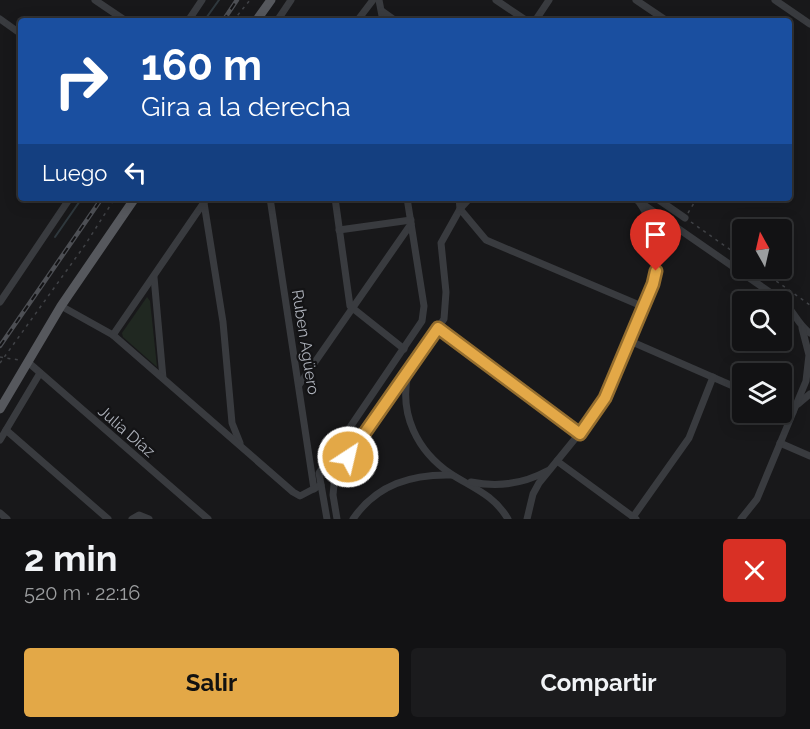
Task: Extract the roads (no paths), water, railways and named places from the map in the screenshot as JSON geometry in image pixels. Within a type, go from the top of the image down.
[{"type":"main road","points":[[258,18],[270,0]]},
{"type":"main road","points":[[0,409],[61,306],[133,201]]},
{"type":"street","points":[[95,0],[122,18]]},
{"type":"street","points":[[190,18],[202,0]]},
{"type":"street","points":[[279,18],[291,0]]},
{"type":"street","points":[[359,18],[373,0]]},
{"type":"street","points":[[379,0],[383,18]]},
{"type":"street","points":[[496,0],[523,18]]},
{"type":"street","points":[[537,18],[549,0]]},
{"type":"street","points":[[636,0],[662,18]]},
{"type":"street","points":[[775,0],[810,24]]},
{"type":"street","points":[[382,11],[392,18]]},
{"type":"street","points":[[0,19],[18,32]]},
{"type":"street","points":[[0,302],[68,201]]},
{"type":"street","points":[[113,335],[205,201]]},
{"type":"street","points":[[205,201],[223,322],[232,423],[240,445]]},
{"type":"street","name":"Ruben Agüero","points":[[270,201],[314,489]]},
{"type":"street","points":[[335,201],[350,306],[404,349]]},
{"type":"street","points":[[327,519],[319,473],[422,321],[408,201]]},
{"type":"street","points":[[459,201],[460,209],[486,240],[644,307]]},
{"type":"street","points":[[337,519],[333,495],[336,474],[444,319],[446,306],[441,243],[460,209],[467,201]]},
{"type":"street","points":[[527,519],[533,494],[605,398],[653,284],[656,254],[650,220],[637,201]]},
{"type":"street","points":[[637,201],[784,302],[796,315],[802,328],[809,355],[806,381],[757,499],[741,519]]},
{"type":"street","points":[[660,201],[685,218]]},
{"type":"street","points":[[299,385],[353,310],[411,222]]},
{"type":"street","points":[[339,230],[411,222]]},
{"type":"street","points":[[154,277],[163,378]]},
{"type":"street","points":[[61,306],[113,335],[293,492],[300,496],[321,485]]},
{"type":"street","points":[[438,328],[580,434]]},
{"type":"street","points":[[802,328],[810,333]]},
{"type":"street","points":[[630,340],[732,386]]},
{"type":"street","name":"Julia Díaz","points":[[29,363],[208,519]]},
{"type":"street","points":[[409,369],[405,390],[406,411],[413,430],[428,454],[453,475],[495,500],[508,519]]},
{"type":"street","points":[[0,440],[40,373]]},
{"type":"street","points":[[557,461],[634,518],[689,438],[713,377]]},
{"type":"street","points":[[794,409],[810,394]]},
{"type":"street","points":[[6,430],[108,519]]},
{"type":"street","points":[[780,443],[810,456]]},
{"type":"street","points":[[462,480],[486,485],[513,483],[549,470]]},
{"type":"street","points":[[353,519],[365,504],[400,481],[413,477],[453,475]]},
{"type":"street","points":[[0,513],[7,519]]},
{"type":"street","points":[[132,519],[140,515],[149,519]]},
{"type":"waterway","points":[[206,18],[219,0]]},
{"type":"waterway","points":[[55,237],[80,201]]},
{"type":"railway","points":[[225,18],[237,0]]},
{"type":"railway","points":[[0,346],[100,201]]}]
